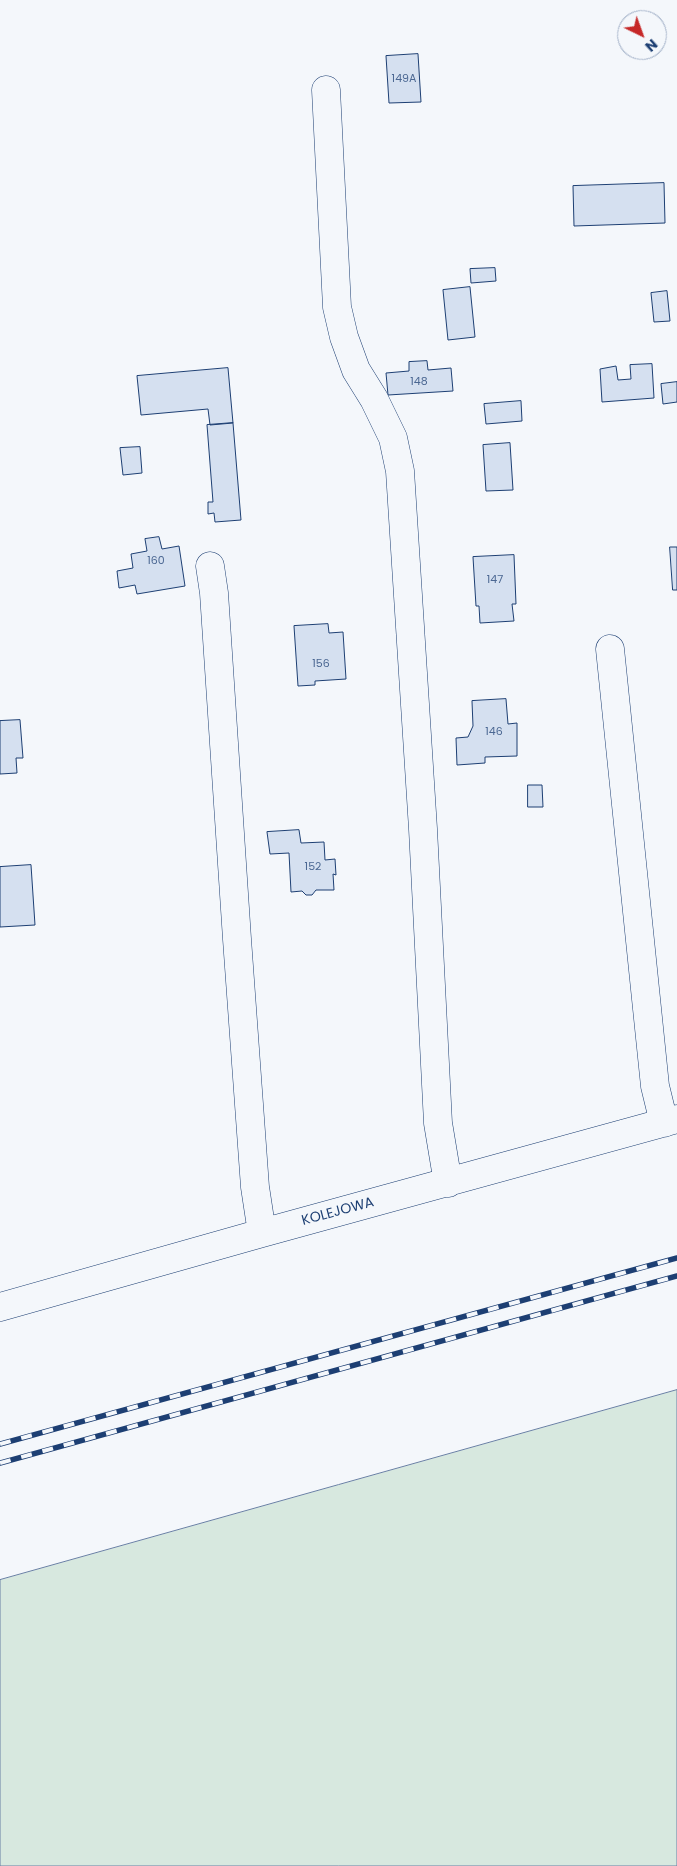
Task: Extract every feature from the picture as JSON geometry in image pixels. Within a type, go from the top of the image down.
[{"type":"street","points":[[326,90],[337,307],[344,337],[356,370],[374,399],[393,438],[400,471],[424,838],[438,1123],[448,1183]]},
{"type":"street","points":[[210,566],[214,593],[236,939],[255,1187],[262,1233]]},
{"type":"street","points":[[610,649],[655,1086],[671,1121]]},
{"type":"street","name":"KOLEJOWA","points":[[0,1308],[262,1233],[671,1121]]},
{"type":"shaded area","points":[[677,1390],[677,1866],[0,1866],[0,1580]]},
{"type":"building","points":[[418,54],[421,102],[389,103],[386,56]]},
{"type":"building","points":[[664,183],[665,223],[574,226],[573,186]]},
{"type":"building","points":[[495,268],[496,281],[471,283],[470,269]]},
{"type":"building","points":[[470,287],[475,337],[448,340],[443,290]]},
{"type":"building","points":[[667,291],[670,321],[654,322],[651,293]]},
{"type":"building","points":[[427,361],[428,370],[451,368],[453,391],[388,395],[386,373],[409,371],[409,362]]},
{"type":"building","points":[[652,364],[654,398],[602,402],[600,369],[616,366],[618,380],[631,379],[630,365]]},
{"type":"building","points":[[228,368],[233,423],[210,425],[208,409],[141,415],[137,376]]},
{"type":"building","points":[[677,382],[677,402],[663,404],[661,384]]},
{"type":"building","points":[[521,401],[522,421],[486,424],[484,404]]},
{"type":"building","points":[[233,423],[241,520],[215,522],[214,513],[208,514],[208,502],[213,502],[207,425]]},
{"type":"building","points":[[510,443],[513,490],[486,491],[483,445]]},
{"type":"building","points":[[140,447],[142,473],[123,475],[120,448]]},
{"type":"building","points":[[159,537],[162,549],[179,546],[185,586],[137,594],[135,585],[119,588],[117,571],[133,568],[131,554],[147,551],[145,539]]},
{"type":"building","points":[[670,547],[677,547],[677,590],[673,590]]},
{"type":"building","points":[[514,555],[516,604],[512,604],[514,621],[480,623],[479,606],[476,606],[473,557]]},
{"type":"building","points":[[328,624],[329,633],[343,632],[346,679],[315,681],[315,685],[298,686],[294,626]]},
{"type":"building","points":[[506,699],[508,724],[517,723],[517,756],[485,757],[485,763],[457,765],[456,738],[468,737],[473,726],[472,701]]},
{"type":"building","points":[[20,720],[23,758],[16,758],[17,773],[0,774],[0,721]]},
{"type":"building","points":[[528,785],[542,785],[543,807],[528,807]]},
{"type":"building","points":[[299,830],[301,843],[324,842],[325,860],[335,859],[336,875],[333,874],[334,890],[316,890],[312,895],[306,895],[302,891],[291,892],[289,853],[270,854],[267,832]]},
{"type":"building","points":[[31,865],[35,925],[0,927],[0,867]]},
{"type":"railway","points":[[0,1444],[677,1258]]},
{"type":"railway","points":[[0,1463],[677,1276]]}]
